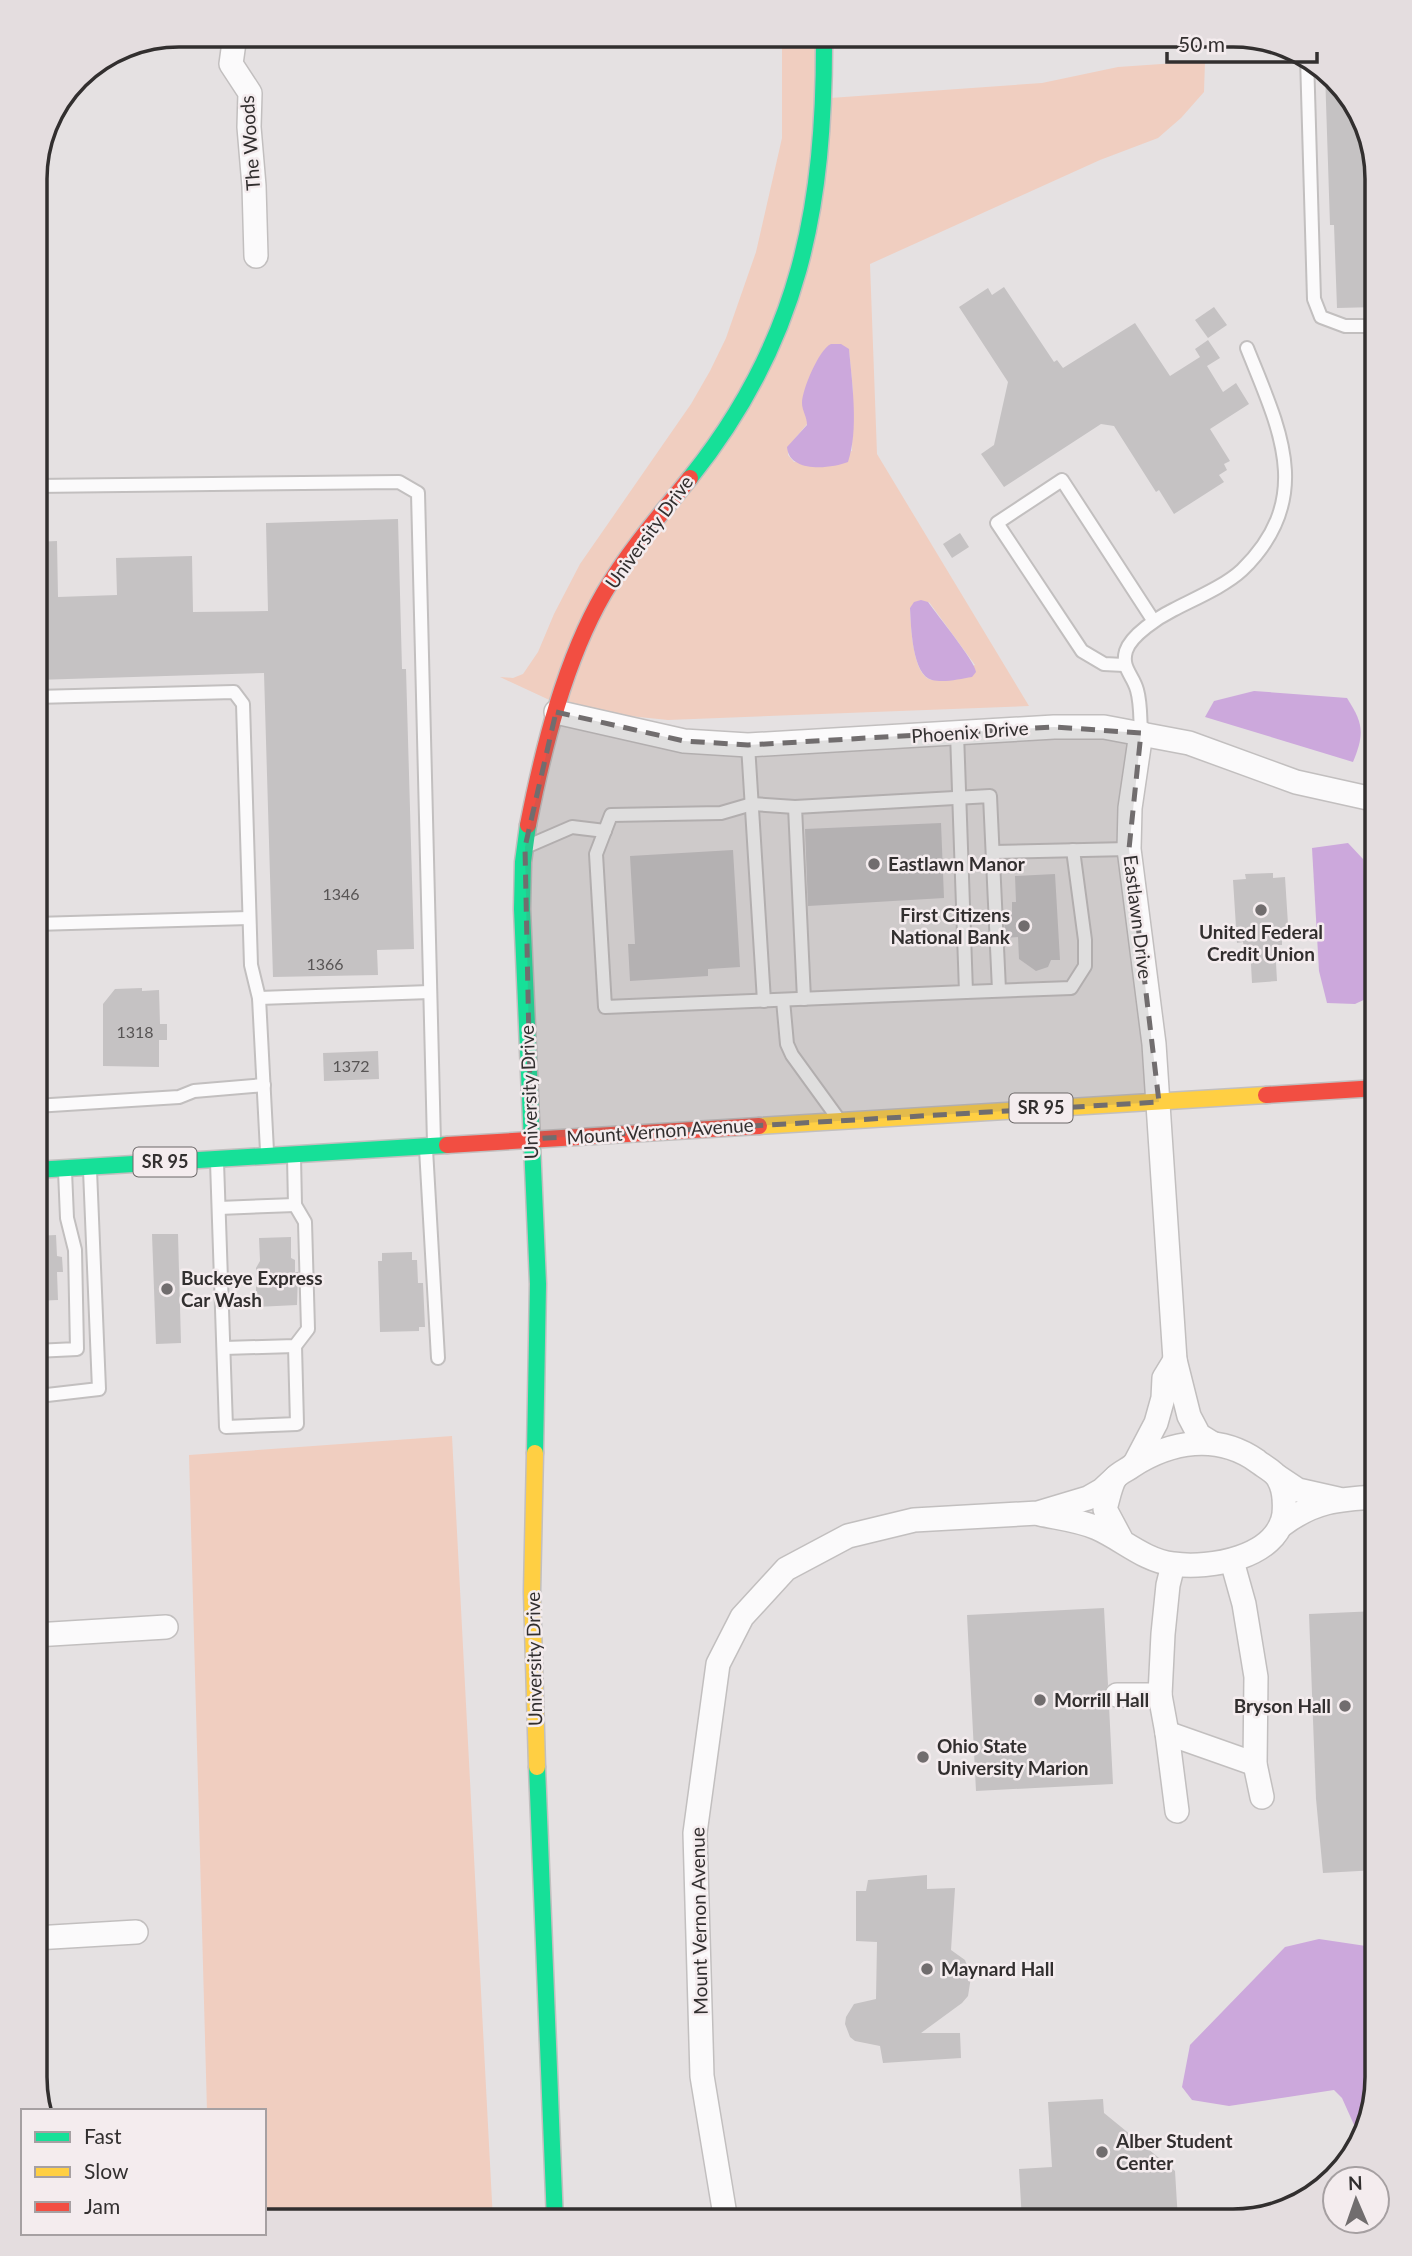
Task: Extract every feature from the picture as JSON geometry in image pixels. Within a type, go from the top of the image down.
[{"type":"street","name":"The Woods","points":[[233,48],[231,64],[250,93],[249,127],[256,256]]},
{"type":"street","name":"University Drive","points":[[554,2208],[539,1847],[532,1592],[538,1284],[522,909],[525,847],[529,816],[556,712],[569,668],[594,613],[615,574],[736,416],[765,362],[791,295],[820,171],[824,48]]},
{"type":"street","name":"Phoenix Drive","points":[[556,712],[684,741],[748,744],[1054,727],[1104,727],[1189,743],[1296,782],[1365,797]]},
{"type":"street","name":"Eastlawn Drive","points":[[1141,733],[1130,808],[1129,849],[1144,956],[1158,1102]]},
{"type":"street","name":"Mount Vernon Avenue","points":[[47,1169],[1365,1089]]},
{"type":"street","name":"Mount Vernon Avenue","points":[[1158,1102],[1175,1360],[1189,1416],[1199,1435],[1212,1443],[1243,1452],[1298,1490],[1338,1499],[1365,1498]]},
{"type":"street","name":"Mount Vernon Avenue","points":[[1121,1539],[1105,1509],[1125,1471],[1156,1423],[1163,1398],[1164,1378],[1175,1360]]},
{"type":"street","name":"Mount Vernon Avenue","points":[[724,2209],[702,2076],[695,1833],[718,1664],[742,1617],[786,1569],[848,1536],[914,1520],[1038,1513],[1088,1498],[1153,1452],[1180,1444],[1212,1443]]},
{"type":"street","points":[[1277,1476],[1285,1501],[1282,1525]]},
{"type":"street","name":"Mount Vernon Avenue","points":[[1038,1513],[1088,1524],[1121,1539],[1147,1558],[1173,1564],[1232,1561],[1266,1545],[1282,1525],[1299,1513],[1338,1499]]},
{"type":"street","points":[[1232,1561],[1244,1604],[1256,1677],[1255,1764],[1262,1797]]},
{"type":"street","points":[[1173,1564],[1163,1634],[1160,1695],[1177,1811]]},
{"type":"street","points":[[47,1634],[166,1628]]},
{"type":"street","points":[[1117,1695],[1160,1695]]},
{"type":"street","points":[[1167,1733],[1255,1764]]},
{"type":"street","points":[[47,1937],[136,1932]]},
{"type":"lane","points":[[1307,70],[1314,299],[1321,317],[1345,326],[1365,326]]},
{"type":"lane","points":[[1141,733],[1136,687],[1124,665],[1126,648],[1153,620],[1207,592],[1241,570],[1267,538],[1282,511],[1286,482],[1285,459],[1273,415],[1247,348]]},
{"type":"lane","points":[[1124,665],[1104,664],[1082,651],[997,523],[1062,480],[1153,620]]},
{"type":"lane","points":[[48,486],[399,482],[418,493],[430,992],[430,1145],[438,1358]]},
{"type":"lane","points":[[48,697],[234,692],[243,704],[251,965],[259,998],[268,1155]]},
{"type":"lane","points":[[957,733],[966,992]]},
{"type":"lane","points":[[748,744],[764,1001]]},
{"type":"lane","points":[[999,990],[990,796],[795,807],[752,804],[721,813],[611,815],[596,855],[605,1007],[1072,988],[1085,967],[1085,940],[1073,850]]},
{"type":"lane","points":[[795,807],[804,999]]},
{"type":"lane","points":[[525,847],[572,827],[605,831]]},
{"type":"lane","points":[[993,852],[1129,849]]},
{"type":"lane","points":[[48,924],[249,918]]},
{"type":"lane","points":[[259,998],[430,992]]},
{"type":"lane","points":[[783,1000],[787,1044],[792,1055],[839,1120]]},
{"type":"lane","points":[[48,1105],[179,1097],[194,1091],[264,1085]]},
{"type":"lane","points":[[217,1158],[226,1427],[298,1424],[295,1346],[308,1329],[305,1222],[295,1205],[294,1154]]},
{"type":"lane","points":[[47,1395],[99,1390],[90,1166]]},
{"type":"lane","points":[[47,1350],[77,1349],[75,1250],[67,1218],[64,1168]]},
{"type":"lane","points":[[219,1208],[295,1205]]},
{"type":"lane","points":[[224,1348],[295,1346]]},
{"type":"highlighted area","points":[[556,712],[684,741],[748,745],[1054,727],[1141,733],[1129,849],[1159,1102],[531,1139],[525,847]]},
{"type":"shaded area","points":[[782,48],[828,48],[830,98],[1042,83],[1118,67],[1205,61],[1204,92],[1181,118],[1158,138],[1100,160],[870,264],[877,454],[1029,706],[668,720],[571,710],[500,677],[513,678],[523,674],[538,652],[580,564],[691,404],[726,338],[756,252],[782,138]],"holes":[[[849,350],[853,391],[852,451],[794,462],[788,455],[788,447],[807,424],[807,415]],[[929,602],[975,665],[937,680],[926,677],[917,661],[910,608]]]},
{"type":"shaded area","points":[[831,344],[841,344],[849,349],[854,406],[851,449],[848,462],[812,467],[795,461],[789,455],[787,447],[807,425],[802,403],[805,389],[821,354]]},
{"type":"shaded area","points":[[914,602],[928,602],[969,658],[976,672],[972,677],[937,681],[925,676],[920,669],[914,649],[910,608]]},
{"type":"shaded area","points":[[1254,691],[1347,698],[1359,722],[1361,736],[1353,762],[1205,717],[1214,701]]},
{"type":"shaded area","points":[[1348,843],[1363,859],[1365,999],[1355,1004],[1327,1003],[1319,971],[1312,848]]},
{"type":"shaded area","points":[[452,1436],[492,2208],[266,2208],[266,2109],[207,2109],[189,1455]]},
{"type":"shaded area","points":[[1319,1939],[1365,1946],[1365,2077],[1364,2094],[1355,2126],[1342,2098],[1334,2090],[1229,2106],[1192,2100],[1182,2087],[1190,2045],[1285,1947]]},
{"type":"building","points":[[1325,85],[1343,106],[1351,121],[1364,162],[1365,307],[1337,308],[1334,225],[1330,225]]},
{"type":"building","points":[[1004,287],[1054,362],[1057,360],[1063,368],[1135,323],[1170,376],[1200,357],[1195,349],[1208,340],[1220,358],[1207,366],[1223,392],[1236,383],[1249,404],[1210,429],[1230,461],[1224,464],[1227,470],[1219,475],[1224,482],[1174,514],[1159,490],[1156,492],[1114,426],[1101,424],[1004,487],[981,454],[994,445],[1008,382],[959,307],[988,288],[992,295]]},
{"type":"building","points":[[1214,307],[1227,325],[1208,338],[1195,320]]},
{"type":"building","points":[[398,519],[402,669],[406,669],[414,949],[377,950],[378,975],[273,977],[264,673],[48,680],[48,541],[57,541],[58,597],[117,595],[116,558],[192,556],[193,612],[268,611],[266,523]]},
{"type":"building","points":[[960,533],[969,547],[952,558],[943,544]]},
{"type":"building","name":"Eastlawn Manor","points":[[941,823],[944,898],[808,906],[805,829]]},
{"type":"building","points":[[733,850],[740,967],[708,969],[708,976],[630,981],[628,944],[635,944],[630,856]]},
{"type":"building","name":"United Federal Credit Union","points":[[1273,873],[1273,878],[1285,877],[1289,940],[1282,940],[1282,945],[1275,945],[1277,981],[1252,983],[1250,946],[1244,947],[1243,942],[1237,943],[1233,880],[1246,879],[1245,874]]},
{"type":"building","name":"First Citizens National Bank","points":[[1055,874],[1060,960],[1051,960],[1048,967],[1036,971],[1019,959],[1018,937],[1005,938],[1004,915],[1012,914],[1012,902],[1016,902],[1015,876]]},
{"type":"building","points":[[142,988],[142,991],[159,990],[160,1024],[167,1024],[167,1040],[159,1040],[159,1067],[103,1066],[103,1004],[115,989]]},
{"type":"building","points":[[378,1051],[379,1079],[324,1081],[323,1053]]},
{"type":"building","name":"Buckeye Express Car Wash","points":[[152,1234],[178,1234],[181,1343],[156,1344]]},
{"type":"building","points":[[47,1235],[56,1235],[57,1256],[62,1257],[63,1272],[57,1272],[58,1300],[47,1300]]},
{"type":"building","points":[[291,1237],[291,1258],[295,1260],[295,1272],[298,1272],[297,1305],[256,1307],[259,1238]]},
{"type":"building","points":[[412,1252],[412,1260],[417,1260],[418,1283],[423,1283],[425,1327],[419,1327],[419,1331],[380,1332],[378,1261],[382,1261],[382,1253]]},
{"type":"building","name":"Morrill Hall","points":[[1104,1608],[1108,1685],[1103,1696],[1109,1706],[1113,1784],[976,1791],[967,1615]]},
{"type":"building","name":"Bryson Hall","points":[[1365,1612],[1365,1871],[1323,1873],[1316,1799],[1309,1614]]},
{"type":"building","name":"Maynard Hall","points":[[927,1875],[927,1889],[955,1888],[951,1950],[965,1960],[971,1977],[968,1996],[962,2003],[921,2033],[960,2033],[961,2058],[883,2063],[880,2046],[855,2041],[850,2037],[845,2024],[854,2004],[876,1999],[877,1942],[856,1941],[856,1891],[866,1891],[868,1880]]},
{"type":"building","name":"Alber Student Center","points":[[1103,2099],[1104,2113],[1175,2171],[1177,2209],[1021,2209],[1019,2169],[1052,2167],[1048,2102]]},
{"type":"traffic: fast","points":[[690,478],[727,427],[757,375],[781,323],[799,270],[811,215],[819,158],[824,48]]},
{"type":"traffic: fast","points":[[528,825],[523,862],[522,909],[538,1284],[535,1453]]},
{"type":"traffic: fast","points":[[47,1169],[447,1145]]},
{"type":"traffic: fast","points":[[537,1767],[554,2208]]},
{"type":"traffic: slow","points":[[759,1126],[1266,1095]]},
{"type":"traffic: slow","points":[[535,1453],[532,1592],[537,1767]]},
{"type":"traffic: jam","points":[[528,825],[557,706],[590,619],[623,563],[690,478]]},
{"type":"traffic: jam","points":[[1266,1095],[1365,1089]]},
{"type":"traffic: jam","points":[[447,1145],[759,1126]]},
{"type":"place","name":"Eastlawn Manor","points":[[874,864]]},
{"type":"place","name":"United Federal Credit Union","points":[[1261,910]]},
{"type":"place","name":"First Citizens National Bank","points":[[1024,926]]},
{"type":"place","name":"Buckeye Express Car Wash","points":[[167,1289]]},
{"type":"place","name":"Morrill Hall","points":[[1040,1700]]},
{"type":"place","name":"Bryson Hall","points":[[1345,1706]]},
{"type":"place","name":"Ohio State University Marion","points":[[923,1757]]},
{"type":"place","name":"Maynard Hall","points":[[927,1969]]},
{"type":"place","name":"Alber Student Center","points":[[1102,2152]]}]
